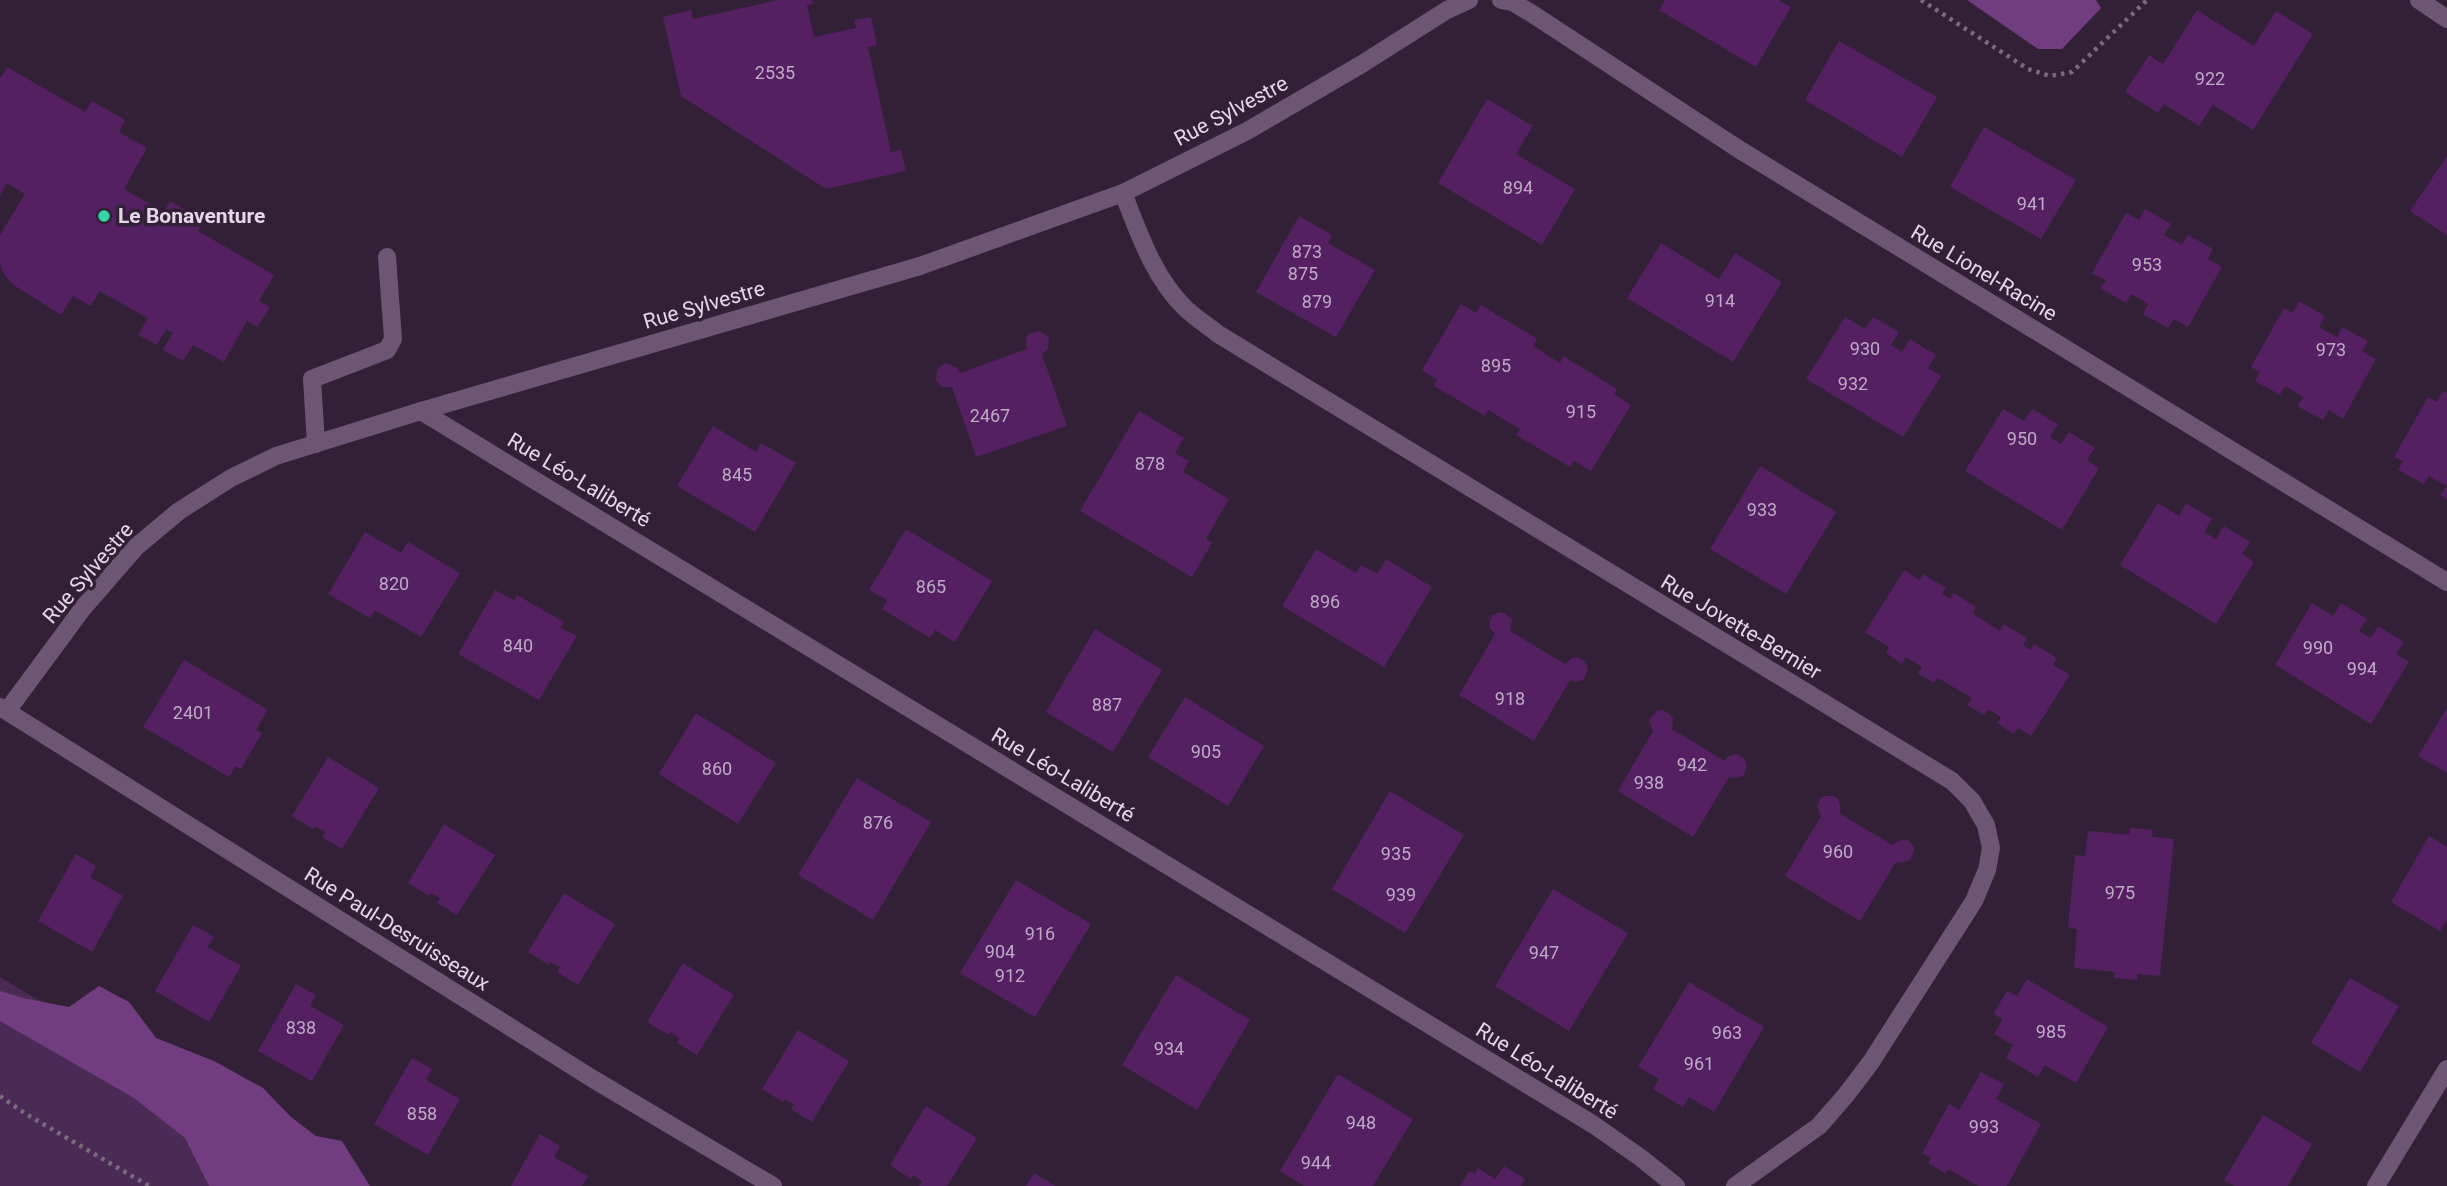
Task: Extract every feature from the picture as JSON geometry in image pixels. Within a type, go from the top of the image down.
[{"type":"street","name":"Rue Sylvestre","points":[[4,709],[83,608],[136,547],[179,512],[231,478],[276,456],[920,266],[1123,193],[1247,131],[1362,64],[1447,10],[1469,0]]},
{"type":"street","name":"Rue Lionel-Racine","points":[[1501,0],[1512,2],[1531,13],[1740,150],[2447,582]]},
{"type":"street","points":[[2419,0],[2447,19]]},
{"type":"street","name":"Rue Jovette-Bernier","points":[[1123,193],[1145,248],[1163,283],[1185,308],[1218,334],[1952,781],[1972,801],[1986,825],[1991,848],[1987,870],[1974,901],[1871,1062],[1846,1095],[1819,1126],[1735,1186]]},
{"type":"street","points":[[316,444],[312,379],[387,350],[393,339],[387,257]]},
{"type":"street","name":"Rue Léo-Laliberté","points":[[422,411],[1594,1125],[1676,1186]]},
{"type":"street","name":"Rue Paul-Desruisseaux","points":[[4,709],[593,1079],[773,1186]]},
{"type":"street","points":[[2376,1186],[2447,1069]]},
{"type":"path","points":[[1921,0],[2028,69],[2050,76],[2072,72],[2147,0]]},
{"type":"path","points":[[0,1096],[149,1186]]},
{"type":"shaded area","points":[[1967,0],[2096,0],[2101,8],[2062,49],[2038,49]]},
{"type":"shaded area","points":[[0,977],[348,1186],[0,1186]]},
{"type":"shaded area","points":[[99,986],[129,1002],[156,1038],[214,1061],[263,1088],[291,1117],[316,1136],[342,1141],[370,1186],[209,1186],[185,1138],[134,1098],[0,1021],[0,991],[69,1007]]},
{"type":"building","points":[[778,0],[812,0],[813,4],[807,5],[814,37],[856,28],[854,20],[871,17],[877,45],[868,47],[891,152],[901,150],[906,171],[826,189],[681,96],[663,17],[691,10],[693,19]]},
{"type":"building","points":[[1665,0],[1778,0],[1791,7],[1756,67],[1659,10]]},
{"type":"building","points":[[2197,10],[2254,46],[2276,11],[2313,34],[2253,130],[2213,105],[2199,126],[2164,104],[2158,113],[2125,92],[2149,55],[2163,64]]},
{"type":"building","points":[[1839,41],[1937,97],[1902,157],[1805,100]]},
{"type":"building","name":"Le Bonaventure","points":[[7,67],[85,112],[92,101],[125,120],[119,132],[147,148],[124,189],[164,212],[170,201],[204,220],[198,231],[274,275],[259,301],[270,307],[258,327],[247,321],[224,362],[193,345],[183,361],[163,350],[173,333],[166,329],[157,345],[138,335],[148,318],[99,291],[91,306],[73,296],[61,315],[12,284],[4,274],[0,264],[0,235],[25,194],[7,183],[0,196],[0,79]]},
{"type":"building","points":[[1487,99],[1533,126],[1516,154],[1575,189],[1542,245],[1438,183]]},
{"type":"building","points":[[1984,127],[2076,180],[2041,239],[1950,187]]},
{"type":"building","points":[[2447,156],[2447,235],[2410,211]]},
{"type":"building","points":[[2145,209],[2171,224],[2164,235],[2182,245],[2188,235],[2213,249],[2208,259],[2222,267],[2188,327],[2174,319],[2168,328],[2143,314],[2148,304],[2131,294],[2126,303],[2100,288],[2106,280],[2092,273],[2126,213],[2139,220]]},
{"type":"building","points":[[1299,216],[1332,235],[1328,243],[1375,270],[1336,337],[1256,292]]},
{"type":"building","points":[[1661,243],[1719,279],[1735,253],[1782,282],[1733,362],[1627,298]]},
{"type":"building","points":[[2299,301],[2325,316],[2319,327],[2337,337],[2342,327],[2368,341],[2362,351],[2376,359],[2343,419],[2329,410],[2323,420],[2297,406],[2303,397],[2285,386],[2280,395],[2255,381],[2260,372],[2251,367],[2284,308],[2293,313]]},
{"type":"building","points":[[1461,304],[1476,313],[1481,305],[1537,339],[1533,346],[1560,363],[1563,356],[1617,389],[1614,394],[1631,405],[1591,471],[1574,461],[1570,467],[1516,435],[1520,429],[1488,410],[1485,416],[1434,386],[1437,380],[1422,370]]},
{"type":"building","points":[[1845,317],[1865,329],[1873,317],[1899,332],[1891,345],[1902,352],[1910,339],[1936,355],[1928,368],[1941,376],[1903,437],[1806,379]]},
{"type":"building","points":[[1038,331],[1049,339],[1048,349],[1042,354],[1067,426],[976,457],[952,387],[939,384],[936,380],[937,370],[944,364],[949,364],[960,373],[1027,349],[1026,338]]},
{"type":"building","points":[[2443,391],[2447,393],[2447,486],[2429,476],[2424,484],[2398,470],[2403,461],[2394,457],[2428,397],[2437,402]]},
{"type":"building","points":[[2003,409],[2024,421],[2032,409],[2058,424],[2050,437],[2061,444],[2069,432],[2095,448],[2087,460],[2099,468],[2062,530],[1965,471]]},
{"type":"building","points":[[1139,411],[1184,438],[1175,453],[1189,461],[1183,472],[1229,499],[1206,539],[1212,543],[1192,577],[1080,511]]},
{"type":"building","points":[[713,426],[756,452],[761,443],[796,463],[755,532],[677,486]]},
{"type":"building","points":[[1760,466],[1836,512],[1786,594],[1710,549]]},
{"type":"building","points":[[2447,486],[2447,499],[2441,495]]},
{"type":"building","points":[[2158,503],[2179,516],[2186,503],[2212,519],[2204,532],[2216,539],[2224,526],[2250,542],[2242,554],[2254,562],[2216,624],[2120,565]]},
{"type":"building","points":[[906,529],[992,581],[955,642],[935,630],[930,638],[882,609],[887,600],[869,590]]},
{"type":"building","points":[[365,532],[401,553],[408,542],[460,573],[421,637],[375,610],[370,618],[328,594]]},
{"type":"building","points":[[1316,549],[1356,573],[1361,565],[1377,574],[1386,559],[1432,587],[1384,667],[1282,606]]},
{"type":"building","points":[[1904,570],[1920,580],[1923,574],[1946,588],[1942,594],[1950,599],[1954,593],[1976,607],[1973,614],[2000,631],[2004,624],[2027,638],[2023,645],[2031,650],[2034,644],[2057,658],[2053,665],[2070,675],[2031,736],[2018,728],[2014,734],[1997,723],[2001,717],[1988,709],[1984,715],[1967,705],[1972,698],[1938,678],[1934,683],[1918,673],[1922,667],[1906,657],[1902,664],[1886,653],[1889,647],[1865,632]]},
{"type":"building","points":[[495,590],[514,600],[517,595],[564,622],[561,628],[577,636],[539,700],[458,654]]},
{"type":"building","points":[[2312,603],[2333,616],[2341,603],[2367,619],[2359,631],[2371,638],[2378,626],[2404,642],[2396,654],[2409,662],[2371,724],[2275,665]]},
{"type":"building","points":[[1501,612],[1512,620],[1510,631],[1565,664],[1576,657],[1585,661],[1587,666],[1584,679],[1575,682],[1570,680],[1534,741],[1459,695],[1495,634],[1490,628],[1490,619]]},
{"type":"building","points":[[1095,629],[1162,670],[1113,752],[1046,712]]},
{"type":"building","points":[[184,660],[268,710],[256,730],[262,733],[241,769],[236,766],[229,777],[143,727]]},
{"type":"building","points":[[1185,697],[1264,746],[1228,806],[1148,757]]},
{"type":"building","points":[[2447,708],[2447,773],[2418,756]]},
{"type":"building","points":[[1662,710],[1673,718],[1672,729],[1725,761],[1727,757],[1736,754],[1744,758],[1747,767],[1743,776],[1729,777],[1693,837],[1618,791],[1653,731],[1649,722],[1651,717]]},
{"type":"building","points":[[696,713],[776,763],[738,824],[659,774]]},
{"type":"building","points":[[328,757],[379,788],[342,849],[322,837],[325,832],[315,826],[313,829],[292,816]]},
{"type":"building","points":[[857,778],[931,822],[873,920],[798,875]]},
{"type":"building","points":[[1390,791],[1464,835],[1405,933],[1332,889]]},
{"type":"building","points":[[1825,796],[1838,799],[1841,808],[1839,813],[1892,845],[1903,839],[1908,840],[1914,847],[1910,860],[1896,862],[1860,921],[1785,876],[1821,816],[1817,806]]},
{"type":"building","points":[[444,824],[495,855],[457,915],[437,903],[440,898],[431,893],[429,896],[408,883]]},
{"type":"building","points":[[2130,828],[2153,830],[2152,837],[2174,839],[2160,976],[2137,974],[2137,980],[2114,978],[2115,972],[2074,968],[2077,929],[2068,928],[2075,855],[2085,856],[2088,831],[2130,835]]},
{"type":"building","points":[[2429,836],[2447,847],[2447,920],[2440,931],[2391,902]]},
{"type":"building","points":[[76,854],[96,866],[90,877],[123,896],[92,952],[38,921]]},
{"type":"building","points":[[1016,880],[1091,924],[1035,1017],[960,973]]},
{"type":"building","points":[[1553,889],[1628,933],[1569,1031],[1495,986]]},
{"type":"building","points":[[564,893],[615,924],[578,985],[557,972],[560,967],[551,962],[549,965],[528,952]]},
{"type":"building","points":[[193,925],[214,937],[207,947],[241,966],[209,1022],[155,991]]},
{"type":"building","points":[[683,963],[734,995],[697,1055],[677,1043],[679,1038],[671,1032],[669,1035],[647,1022]]},
{"type":"building","points":[[1176,975],[1250,1020],[1197,1110],[1122,1065]]},
{"type":"building","points":[[2350,978],[2399,1006],[2360,1072],[2311,1043]]},
{"type":"building","points":[[2027,979],[2108,1027],[2076,1083],[2045,1065],[2038,1077],[2006,1058],[2013,1045],[1994,1034],[2003,1019],[1993,1014],[2007,991],[2017,996]]},
{"type":"building","points":[[1689,982],[1764,1027],[1714,1112],[1689,1097],[1683,1107],[1653,1089],[1659,1079],[1638,1067]]},
{"type":"building","points":[[296,984],[316,995],[310,1006],[344,1025],[312,1081],[258,1051]]},
{"type":"building","points":[[798,1030],[849,1061],[812,1122],[791,1109],[794,1104],[785,1099],[783,1102],[762,1089]]},
{"type":"building","points":[[412,1058],[432,1069],[426,1080],[460,1099],[428,1155],[374,1124]]},
{"type":"building","points":[[1981,1072],[2004,1084],[1996,1099],[2041,1124],[2007,1186],[1978,1186],[1948,1169],[1946,1174],[1928,1163],[1931,1158],[1922,1153],[1949,1104],[1959,1110]]},
{"type":"building","points":[[1338,1074],[1413,1119],[1373,1186],[1304,1186],[1280,1171]]},
{"type":"building","points":[[926,1106],[977,1138],[947,1186],[919,1186],[922,1181],[913,1175],[911,1179],[890,1165]]},
{"type":"building","points":[[2263,1115],[2312,1144],[2288,1186],[2234,1186],[2224,1180]]},
{"type":"building","points":[[540,1134],[560,1146],[554,1157],[588,1176],[582,1186],[511,1186]]},
{"type":"building","points":[[1504,1166],[1525,1179],[1521,1186],[1460,1186],[1469,1171],[1475,1174],[1478,1168],[1495,1179]]},
{"type":"building","points":[[1034,1173],[1055,1186],[1026,1186]]},
{"type":"place","name":"Le Bonaventure","points":[[104,216]]}]
